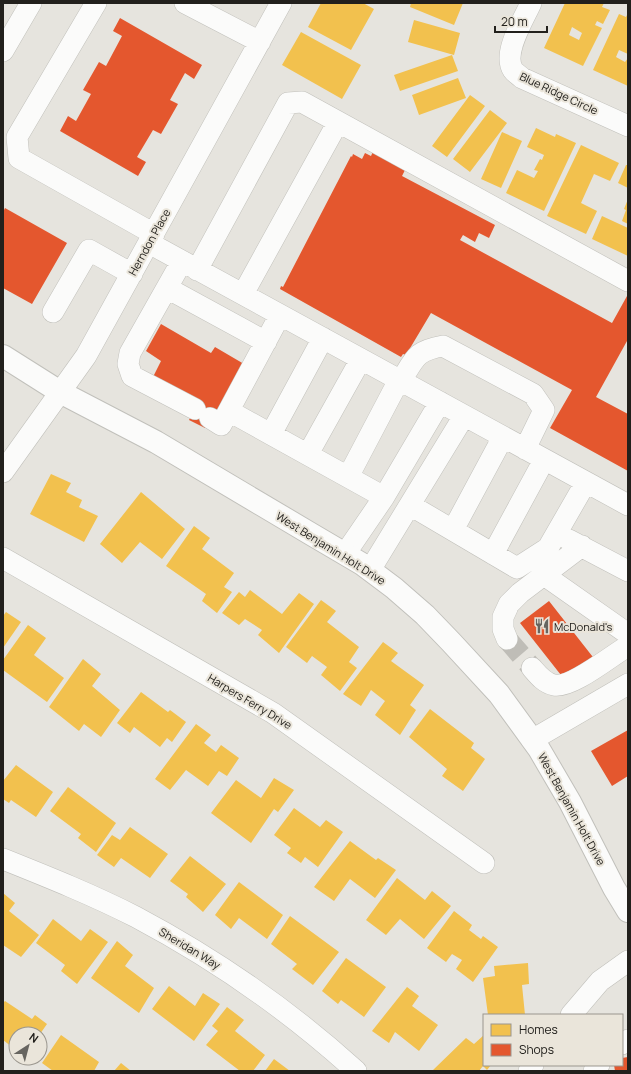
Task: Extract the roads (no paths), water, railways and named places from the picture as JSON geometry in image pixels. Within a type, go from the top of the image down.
[{"type":"main road","name":"West Benjamin Holt Drive","points":[[3,356],[60,392],[156,442],[345,554],[394,588],[425,615],[499,694],[532,740],[570,802],[614,888],[628,911]]},
{"type":"street","points":[[3,51],[31,3]]},
{"type":"street","points":[[96,3],[17,137],[19,158],[151,239],[190,266],[628,505]]},
{"type":"street","points":[[185,3],[260,42]]},
{"type":"street","name":"Herndon Place","points":[[3,472],[86,356],[281,3]]},
{"type":"street","name":"Blue Ridge Circle","points":[[531,3],[512,43],[510,54],[513,70],[522,78],[628,126]]},
{"type":"street","points":[[384,497],[271,434],[211,413],[132,376],[128,364],[130,353],[167,288],[190,266],[288,103],[302,102],[628,281]]},
{"type":"street","points":[[243,294],[338,122]]},
{"type":"street","points":[[53,312],[89,250],[132,274]]},
{"type":"street","points":[[167,288],[266,342]]},
{"type":"street","points":[[211,413],[266,342],[280,315]]},
{"type":"street","points":[[271,434],[323,338]]},
{"type":"street","points":[[348,477],[400,381],[415,358],[428,349],[443,346],[533,394],[544,410],[525,449]]},
{"type":"street","points":[[308,454],[361,359]]},
{"type":"street","points":[[345,554],[384,497],[440,402]]},
{"type":"street","points":[[370,570],[464,416]]},
{"type":"street","points":[[453,530],[503,437]]},
{"type":"street","points":[[493,554],[544,460]]},
{"type":"street","points":[[410,505],[517,568],[548,548],[586,482]]},
{"type":"street","points":[[557,533],[628,571]]},
{"type":"street","points":[[507,639],[503,628],[503,617],[509,604],[520,593],[582,546]]},
{"type":"street","name":"Harpers Ferry Drive","points":[[3,558],[273,713],[484,863]]},
{"type":"street","points":[[544,575],[628,634]]},
{"type":"street","points":[[532,668],[544,680],[554,685],[566,685],[586,674],[628,646]]},
{"type":"street","points":[[532,740],[628,684]]},
{"type":"street","name":"Sheridan Way","points":[[3,859],[74,887],[136,917],[219,965],[279,1007],[330,1047],[356,1071]]},
{"type":"street","points":[[572,1014],[600,981],[628,961]]},
{"type":"tunnel","points":[[507,639],[532,668]]},
{"type":"place","name":"McDonald's","points":[[542,626]]}]
